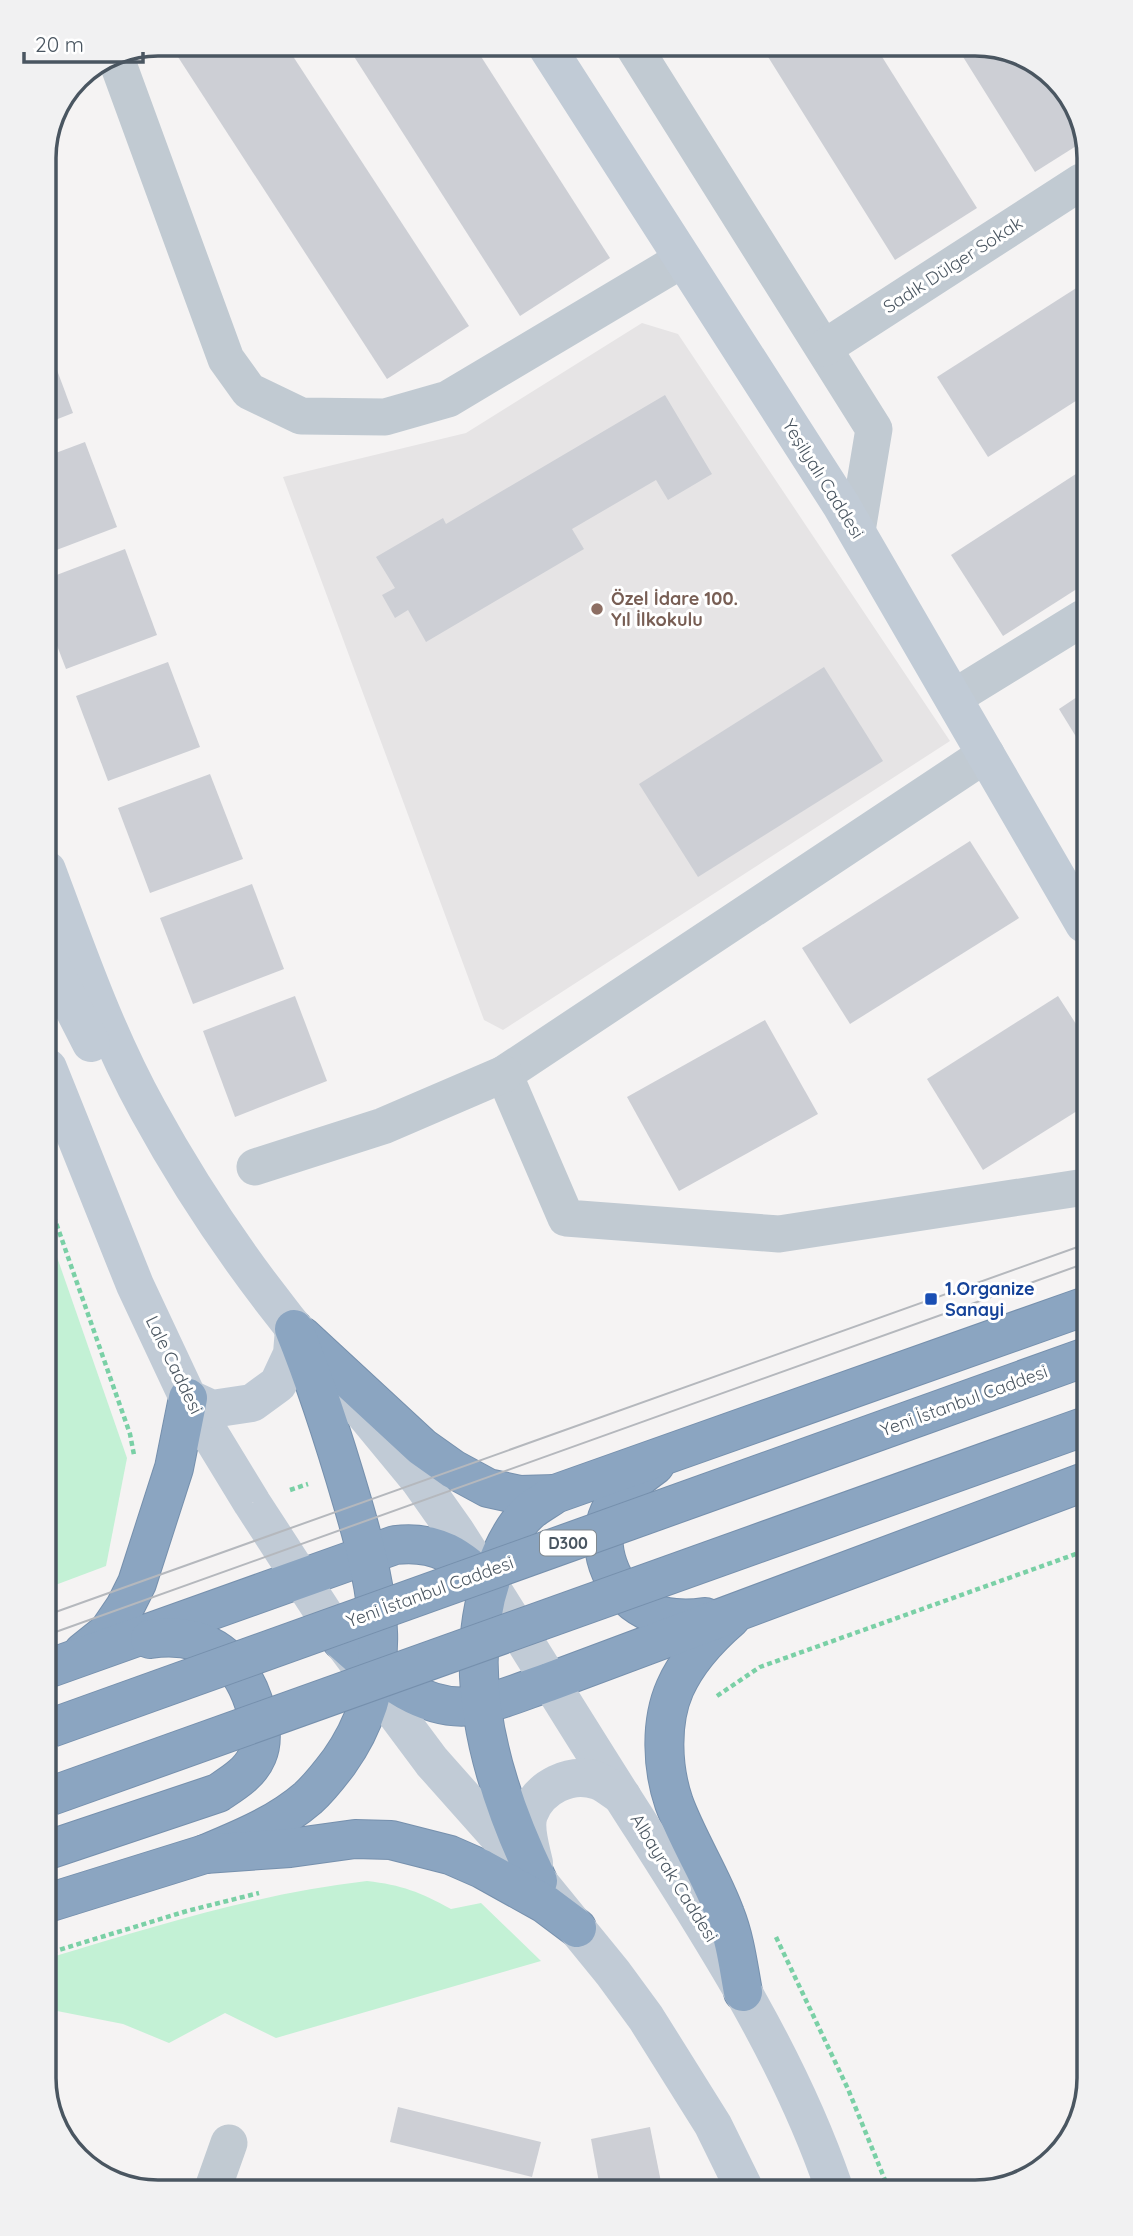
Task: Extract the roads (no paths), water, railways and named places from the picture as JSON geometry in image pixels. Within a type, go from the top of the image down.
[{"type":"highway","points":[[538,1881],[520,1843],[496,1776],[487,1741],[482,1705],[480,1633],[489,1584],[496,1564],[510,1537],[528,1513],[555,1494],[1077,1309]]},
{"type":"highway","points":[[294,1329],[422,1447],[453,1469],[488,1488],[520,1494],[555,1494]]},
{"type":"highway","points":[[56,1900],[205,1854],[249,1836],[309,1798],[350,1746],[360,1727],[375,1678],[376,1600],[368,1554],[327,1418],[294,1329]]},
{"type":"highway","name":"Yeni İstanbul Caddesi","points":[[56,1726],[1077,1360]]},
{"type":"highway","points":[[63,1663],[108,1632],[137,1583],[174,1468],[188,1398]]},
{"type":"highway","points":[[56,1795],[1077,1429]]},
{"type":"highway","points":[[677,1450],[628,1487],[612,1507],[605,1526],[603,1545],[607,1564],[617,1583],[631,1600],[646,1611],[669,1618],[700,1618],[741,1610]]},
{"type":"highway","points":[[341,1640],[375,1678],[441,1704],[462,1707],[482,1705],[1077,1485]]},
{"type":"highway","points":[[63,1663],[395,1545],[415,1543],[437,1547],[456,1556],[489,1584]]},
{"type":"highway","points":[[741,1610],[713,1634],[690,1662],[675,1689],[665,1744],[667,1773],[674,1802],[725,1914],[735,1945],[743,1992]]},
{"type":"highway","points":[[56,1847],[218,1793],[242,1777],[257,1756],[262,1732],[255,1704],[244,1677],[226,1656],[183,1637],[123,1643]]},
{"type":"highway","points":[[205,1854],[290,1848],[355,1839],[391,1840],[450,1855],[482,1869],[545,1904],[576,1928]]},
{"type":"main road","name":"Yeşilyalı Caddesi","points":[[553,56],[857,531],[1077,911]]},
{"type":"main road","points":[[56,894],[89,981],[147,1108],[205,1204],[294,1329],[292,1354],[278,1384],[251,1403],[212,1409],[188,1398]]},
{"type":"main road","points":[[56,974],[92,1044],[115,1076],[147,1108]]},
{"type":"main road","name":"Lale Caddesi","points":[[56,1088],[135,1285],[188,1398],[299,1578],[341,1640]]},
{"type":"main road","name":"Albayrak Caddesi","points":[[294,1329],[420,1481],[489,1584],[713,1938],[796,2093],[831,2180]]},
{"type":"main road","points":[[375,1678],[432,1762],[538,1881],[613,1973],[679,2068],[713,2125],[740,2180]]},
{"type":"main road","points":[[538,1881],[529,1841],[528,1815],[540,1794],[558,1783],[578,1777],[598,1781],[622,1796]]},
{"type":"street","points":[[640,56],[874,429],[857,531]]},
{"type":"street","points":[[118,64],[226,359],[249,391],[301,416],[385,417],[448,399],[683,259]]},
{"type":"street","name":"Sadık Dülger Sokak","points":[[824,348],[1077,185]]},
{"type":"street","points":[[953,698],[1077,622]]},
{"type":"street","points":[[255,1167],[383,1126],[504,1074],[986,754]]},
{"type":"street","points":[[504,1074],[566,1218],[779,1234],[1077,1188]]},
{"type":"street","points":[[216,2180],[229,2143]]},
{"type":"tram line","points":[[56,1612],[1077,1247]]},
{"type":"tram line","points":[[56,1632],[1077,1266]]},
{"type":"place","name":"Özel İdare 100. Yıl İlkokulu","points":[[597,609]]},
{"type":"place","name":"1.Organize Sanayi","points":[[931,1299]]}]
